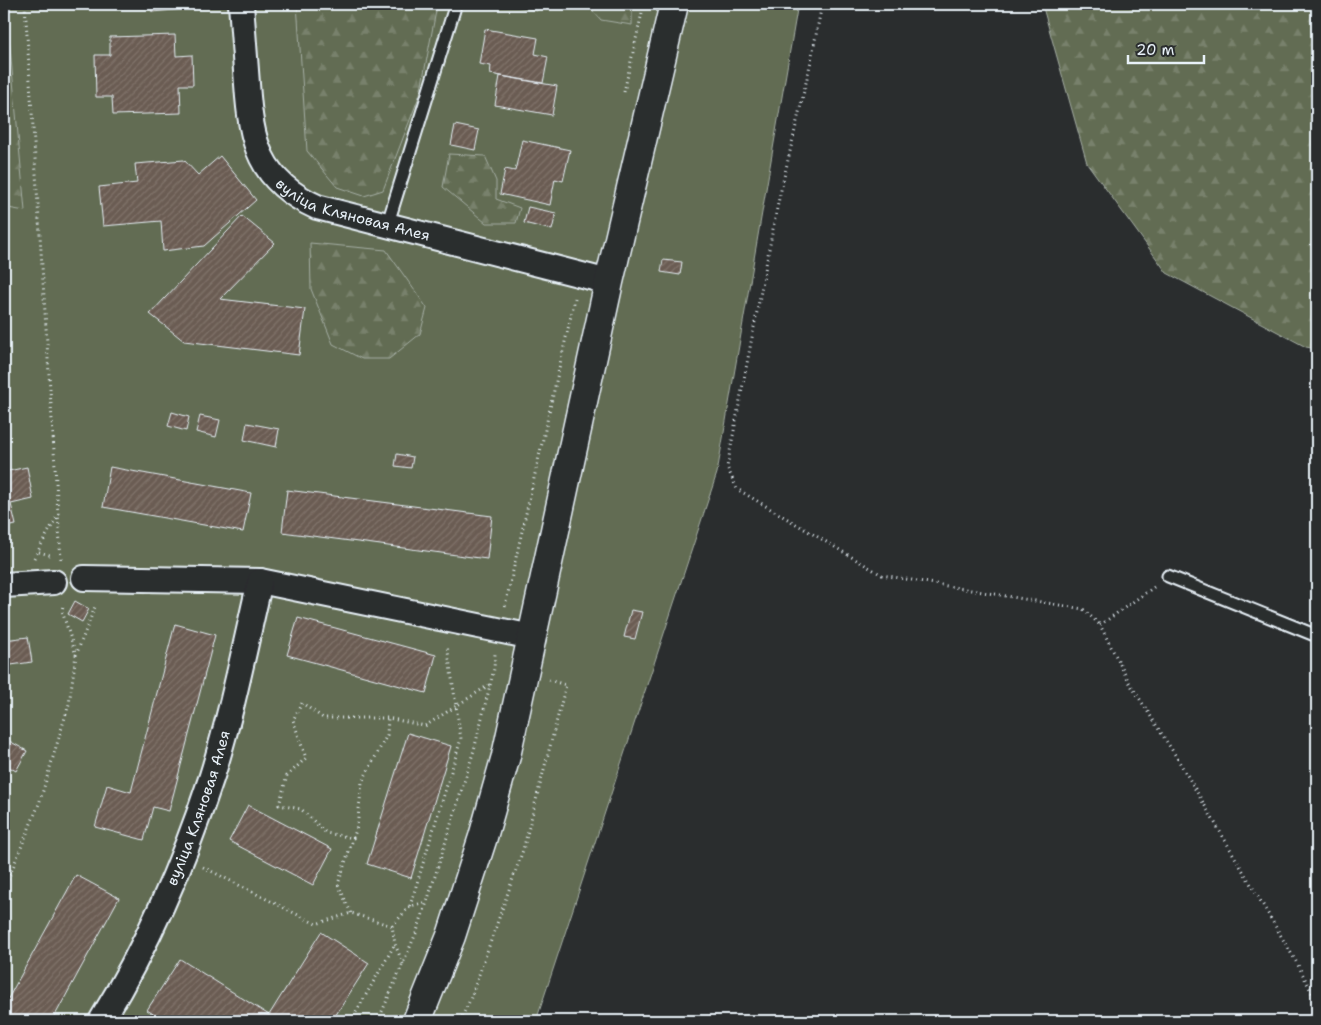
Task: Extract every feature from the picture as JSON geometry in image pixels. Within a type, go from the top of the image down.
[{"type":"street","name":"вуліца Кляновая Алея","points":[[241,4],[250,124],[256,147],[268,170],[282,187],[317,207],[609,282]]},
{"type":"street","points":[[416,1021],[451,936],[483,837],[506,756],[609,282],[674,4]]},
{"type":"street","points":[[84,578],[260,580],[532,637]]},
{"type":"street","name":"вуліца Кляновая Алея","points":[[101,1021],[142,947],[180,865],[212,775],[260,580]]},
{"type":"street","points":[[4,585],[60,584]]},
{"type":"lane","points":[[388,226],[454,10],[452,4]]},
{"type":"lane","points":[[1168,576],[1317,636]]},
{"type":"path","points":[[24,4],[59,512],[62,611],[76,655]]},
{"type":"path","points":[[622,101],[644,4]]},
{"type":"path","points":[[822,4],[778,203],[727,467],[737,489],[882,575],[1083,609],[1100,625],[1129,682],[1197,791],[1298,965],[1317,1002]]},
{"type":"path","points":[[503,615],[581,276]]},
{"type":"path","points":[[30,564],[59,512]]},
{"type":"path","points":[[1100,625],[1168,576]]},
{"type":"path","points":[[4,889],[39,804],[70,704],[76,655],[98,602]]},
{"type":"path","points":[[88,604],[95,607]]},
{"type":"path","points":[[392,926],[410,906],[461,739],[458,705],[447,643]]},
{"type":"path","points":[[378,1021],[427,902],[474,750],[494,669]]},
{"type":"path","points":[[460,1021],[470,1000],[524,850],[548,760],[566,685],[550,680]]},
{"type":"path","points":[[354,838],[326,833],[301,809],[279,805],[287,776],[306,758],[293,720],[302,703],[323,718],[388,718],[424,726],[489,685]]},
{"type":"path","points":[[351,913],[338,884],[357,828],[362,782],[387,735],[388,718]]},
{"type":"path","points":[[195,864],[316,924],[351,913],[392,926]]},
{"type":"path","points":[[410,906],[427,902]]},
{"type":"path","points":[[392,926],[395,944],[403,964]]},
{"type":"path","points":[[351,1021],[395,944]]},
{"type":"green space","points":[[4,4],[798,4],[717,473],[536,1021],[4,1021]]},
{"type":"green space","points":[[4,4],[6,4],[25,211],[8,208],[4,198]]},
{"type":"green space","points":[[297,4],[432,4],[436,11],[420,94],[383,190],[364,196],[337,187],[307,151]]},
{"type":"green space","points":[[507,4],[539,4],[537,11]]},
{"type":"green space","points":[[587,4],[632,4],[632,25],[601,20]]},
{"type":"green space","points":[[1042,4],[1317,4],[1317,349],[1306,347],[1167,273],[1087,163]]},
{"type":"green space","points":[[449,154],[485,156],[496,181],[496,199],[520,208],[516,223],[486,223],[443,187]]},
{"type":"green space","points":[[310,243],[386,250],[427,308],[420,334],[389,359],[362,359],[333,344],[311,289]]},
{"type":"building","points":[[151,4],[185,4],[185,9],[152,12]]},
{"type":"building","points":[[485,29],[538,38],[535,54],[548,57],[543,83],[490,74],[491,66],[479,64]]},
{"type":"building","points":[[175,35],[176,56],[192,55],[193,85],[180,85],[181,113],[113,115],[112,97],[96,97],[95,55],[110,55],[110,37]]},
{"type":"building","points":[[500,76],[557,86],[552,115],[495,105]]},
{"type":"building","points":[[455,125],[479,130],[475,150],[451,145]]},
{"type":"building","points":[[522,140],[570,150],[563,181],[555,179],[550,205],[500,194],[505,169],[515,171]]},
{"type":"building","points":[[220,156],[256,200],[204,246],[163,251],[161,221],[103,226],[99,187],[137,183],[135,164],[184,160],[198,175]]},
{"type":"building","points":[[528,207],[556,213],[552,230],[524,223]]},
{"type":"building","points":[[242,216],[275,243],[220,299],[305,309],[299,355],[184,341],[150,314]]},
{"type":"building","points":[[663,260],[682,262],[680,275],[661,272]]},
{"type":"building","points":[[172,412],[189,417],[186,431],[168,426]]},
{"type":"building","points":[[200,416],[220,420],[216,437],[196,432]]},
{"type":"building","points":[[247,423],[279,429],[276,447],[244,440]]},
{"type":"building","points":[[397,454],[413,457],[411,468],[395,466]]},
{"type":"building","points":[[27,467],[33,499],[11,504],[16,525],[4,527],[4,472]]},
{"type":"building","points":[[110,467],[251,493],[243,532],[103,507]]},
{"type":"building","points":[[287,490],[492,516],[487,559],[282,532]]},
{"type":"building","points":[[75,601],[89,609],[82,622],[68,614]]},
{"type":"building","points":[[631,610],[642,612],[635,639],[624,637]]},
{"type":"building","points":[[298,618],[436,655],[426,693],[287,655]]},
{"type":"building","points":[[175,624],[215,635],[169,811],[153,807],[144,840],[95,827],[107,785],[131,792]]},
{"type":"building","points":[[28,637],[32,662],[4,666],[4,640]]},
{"type":"building","points":[[4,676],[7,704],[4,705]]},
{"type":"building","points":[[408,733],[451,746],[411,878],[367,864]]},
{"type":"building","points":[[4,738],[27,751],[16,771],[4,764]]},
{"type":"building","points":[[248,805],[332,849],[313,885],[229,841]]},
{"type":"building","points":[[76,875],[119,898],[52,1021],[4,1021],[4,1006]]},
{"type":"building","points":[[321,932],[369,963],[332,1021],[164,1021],[147,1010],[180,959],[269,1015]]}]
